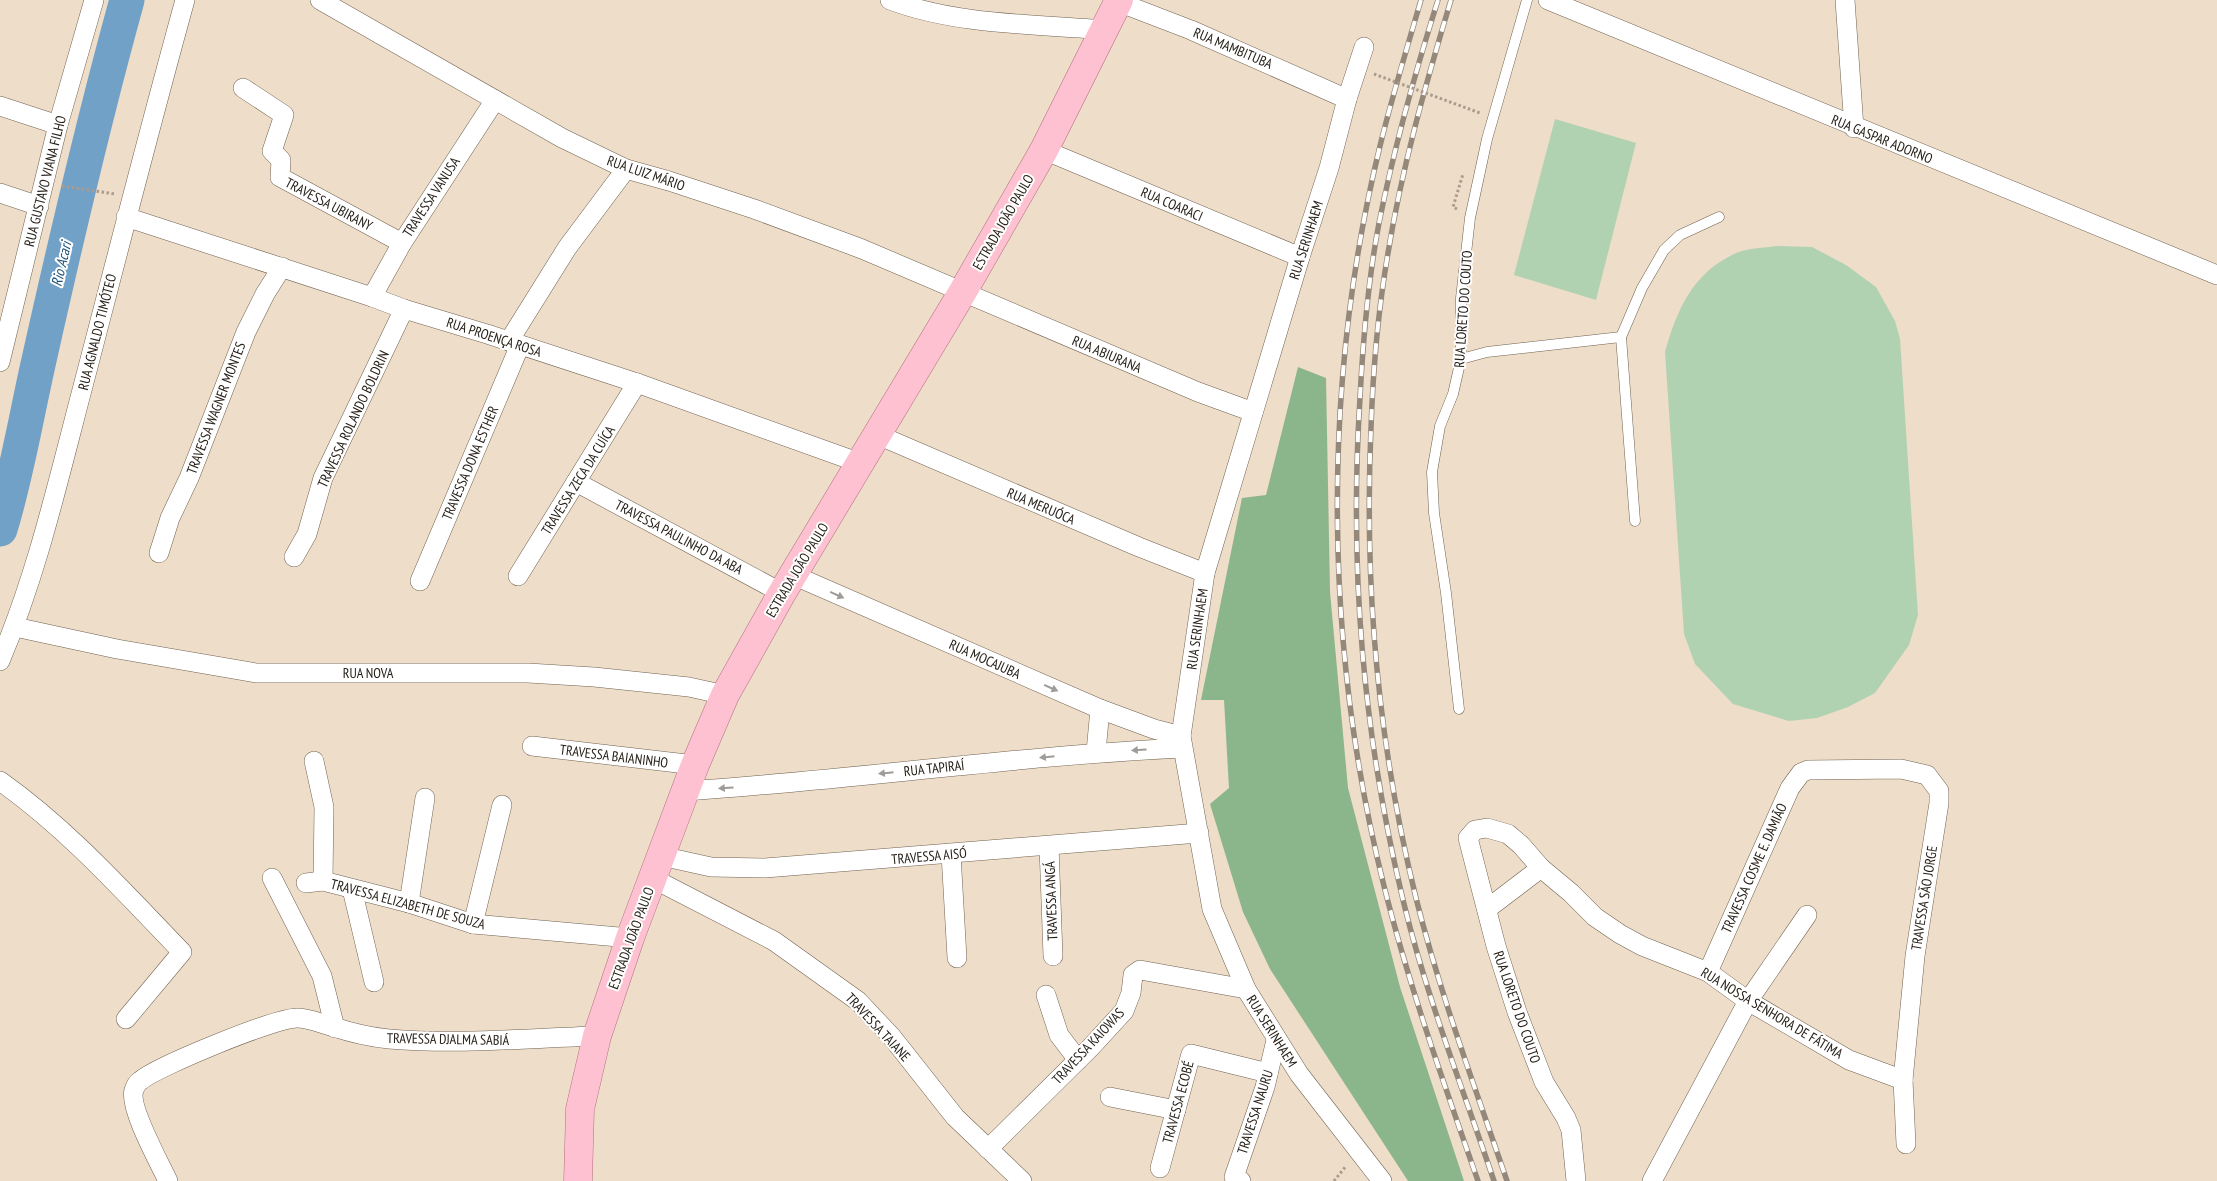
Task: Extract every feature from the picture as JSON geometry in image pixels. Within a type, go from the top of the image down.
[{"type":"main road","name":"ESTRADA JOÃO PAULO","points":[[578,1181],[580,1109],[597,1036],[656,867],[725,695],[787,584],[878,435],[1044,150],[1119,1]]},
{"type":"street","name":"RUA GUSTAVO VIANA FILHO","points":[[0,362],[58,125],[94,0]]},
{"type":"street","name":"RUA AGNALDO TIMÓTEO","points":[[0,661],[15,627],[44,537],[126,217],[185,0]]},
{"type":"street","name":"RUA LUIZ MÁRIO","points":[[320,0],[562,138],[626,169],[669,181],[807,228],[962,293]]},
{"type":"street","points":[[890,0],[912,8],[942,15],[1105,30]]},
{"type":"street","name":"RUA GASPAR ADORNO","points":[[1548,0],[1854,128],[2217,275]]},
{"type":"street","points":[[1845,0],[1854,128]]},
{"type":"street","name":"RUA MAMBITUBA","points":[[1119,1],[1191,30],[1347,99]]},
{"type":"street","name":"RUA SERINHAEM","points":[[1364,47],[1347,99],[1329,168],[1300,257],[1205,573],[1182,742],[1212,909],[1246,989],[1276,1040],[1299,1074],[1382,1181]]},
{"type":"street","name":"TRAVESSA UBIRANY","points":[[243,88],[284,115],[272,151],[281,160],[280,177],[402,243]]},
{"type":"street","name":"TRAVESSA VANUSA","points":[[372,297],[402,243],[495,100]]},
{"type":"street","points":[[0,106],[58,125]]},
{"type":"street","name":"RUA COARACI","points":[[1044,150],[1300,257]]},
{"type":"street","name":"TRAVESSA DONA ESTHER","points":[[420,581],[514,343],[567,248],[626,169]]},
{"type":"street","points":[[0,193],[39,206]]},
{"type":"street","name":"RUA PROENÇA ROSA","points":[[126,217],[282,267],[404,309],[637,383],[860,463]]},
{"type":"street","name":"TRAVESSA WAGNER MONTES","points":[[159,553],[170,518],[189,478],[227,376],[261,302],[282,267]]},
{"type":"street","name":"RUA ABIURANA","points":[[962,293],[1198,392],[1253,412]]},
{"type":"street","name":"TRAVESSA ROLANDO BOLDRIN","points":[[294,557],[307,534],[323,478],[404,309]]},
{"type":"street","name":"TRAVESSA ZECA DA CUÍCA","points":[[518,576],[637,383]]},
{"type":"street","name":"RUA MERUÓCA","points":[[878,435],[1130,544],[1205,573]]},
{"type":"street","name":"TRAVESSA PAULINHO DA ABA","points":[[576,482],[787,584]]},
{"type":"street","name":"RUA MOCAJUBA","points":[[787,584],[1154,729],[1182,742]]},
{"type":"street","name":"RUA NOVA","points":[[15,627],[117,649],[256,673],[528,673],[604,678],[688,687],[725,695]]},
{"type":"street","points":[[1096,752],[1100,709]]},
{"type":"street","name":"RUA TAPIRAÍ","points":[[686,791],[767,785],[1182,742]]},
{"type":"street","name":"TRAVESSA BAIANINHO","points":[[532,746],[695,766]]},
{"type":"street","name":"TRAVESSA ELIZABETH DE SOUZA","points":[[314,761],[324,807],[315,882],[409,903],[473,924],[630,938]]},
{"type":"street","name":"TRAVESSA SĀO JORGE","points":[[1808,770],[1901,769],[1927,775],[1939,791],[1939,803],[1915,956],[1902,1080],[1906,1144]]},
{"type":"street","name":"TRAVESSA COSME E. DAMIÃO","points":[[1708,972],[1790,788],[1801,773],[1808,770]]},
{"type":"street","points":[[0,781],[32,804],[77,843],[182,952],[126,1019]]},
{"type":"street","points":[[409,903],[426,798]]},
{"type":"street","points":[[473,924],[502,806]]},
{"type":"street","name":"RUA NOSSA SENHORA DE FÁTIMA","points":[[1474,830],[1487,828],[1508,834],[1521,845],[1541,868],[1595,916],[1620,934],[1642,946],[1708,972],[1748,1001],[1849,1060],[1902,1080]]},
{"type":"street","name":"RUA LORETO DO COUTO","points":[[1474,830],[1468,838],[1496,946],[1517,1012],[1540,1073],[1571,1130],[1576,1181]]},
{"type":"street","name":"TRAVESSA AISÓ","points":[[656,867],[749,869],[807,866],[1199,833]]},
{"type":"street","name":"TRAVESSA ANGÁ","points":[[1049,846],[1053,956]]},
{"type":"street","points":[[951,854],[957,958]]},
{"type":"street","name":"TRAVESSA TAIANE","points":[[656,867],[774,941],[858,1001],[890,1036],[955,1117],[1022,1181]]},
{"type":"street","points":[[1487,909],[1541,868]]},
{"type":"street","points":[[272,878],[322,976],[335,1028]]},
{"type":"street","points":[[352,889],[374,982]]},
{"type":"street","points":[[1652,1181],[1748,1001],[1807,915]]},
{"type":"street","name":"TRAVESSA KAIOWAS","points":[[988,1149],[1078,1060],[1124,1011],[1131,993],[1133,975],[1140,970],[1246,989]]},
{"type":"street","points":[[1046,995],[1059,1035],[1078,1060]]},
{"type":"street","name":"TRAVESSA DJALMA SABIÁ","points":[[168,1181],[135,1110],[132,1096],[136,1085],[140,1080],[201,1051],[279,1022],[296,1018],[365,1036],[413,1041],[513,1040],[597,1036]]},
{"type":"street","name":"TRAVESSA NAURU","points":[[1241,1181],[1234,1178],[1268,1073],[1276,1040]]},
{"type":"street","name":"TRAVESSA ECOBÉ","points":[[1160,1168],[1191,1054],[1268,1073]]},
{"type":"street","points":[[1110,1097],[1176,1110]]},
{"type":"lane","name":"RUA LORETO DO COUTO","points":[[1459,709],[1446,593],[1434,513],[1432,472],[1440,426],[1453,394],[1461,359],[1461,298],[1470,218],[1487,138],[1526,0]]},
{"type":"lane","points":[[1635,520],[1621,337],[1642,288],[1664,250],[1680,235],[1719,217]]},
{"type":"lane","points":[[1461,359],[1487,352],[1621,337]]},
{"type":"path","points":[[1374,74],[1480,113]]},
{"type":"path","points":[[60,186],[118,194]]},
{"type":"green space","points":[[1555,119],[1636,143],[1596,300],[1514,275]]},
{"type":"green space","points":[[1777,246],[1812,247],[1846,265],[1876,287],[1895,321],[1900,339],[1918,615],[1909,645],[1875,693],[1848,707],[1817,718],[1789,721],[1733,704],[1695,664],[1684,634],[1665,352],[1681,308],[1688,295],[1707,272],[1719,262],[1739,252]]},
{"type":"green space","points":[[1298,367],[1326,378],[1330,592],[1348,788],[1400,987],[1464,1181],[1408,1181],[1270,969],[1243,912],[1210,804],[1229,788],[1224,700],[1201,700],[1242,498],[1266,495]]},
{"type":"waterway","name":"Rio Acari","points":[[0,529],[81,179],[127,0]]},
{"type":"railway","points":[[1421,0],[1380,146],[1361,237],[1347,330],[1340,423],[1337,516],[1341,610],[1350,703],[1364,795],[1384,886],[1416,998],[1478,1181]]},
{"type":"railway","points":[[1438,0],[1398,139],[1379,223],[1366,310],[1357,462],[1358,590],[1369,715],[1378,778],[1404,904],[1434,1009],[1494,1181]]},
{"type":"railway","points":[[1451,0],[1407,157],[1381,297],[1375,362],[1369,487],[1372,606],[1383,723],[1392,782],[1416,898],[1447,1005],[1507,1181]]}]
